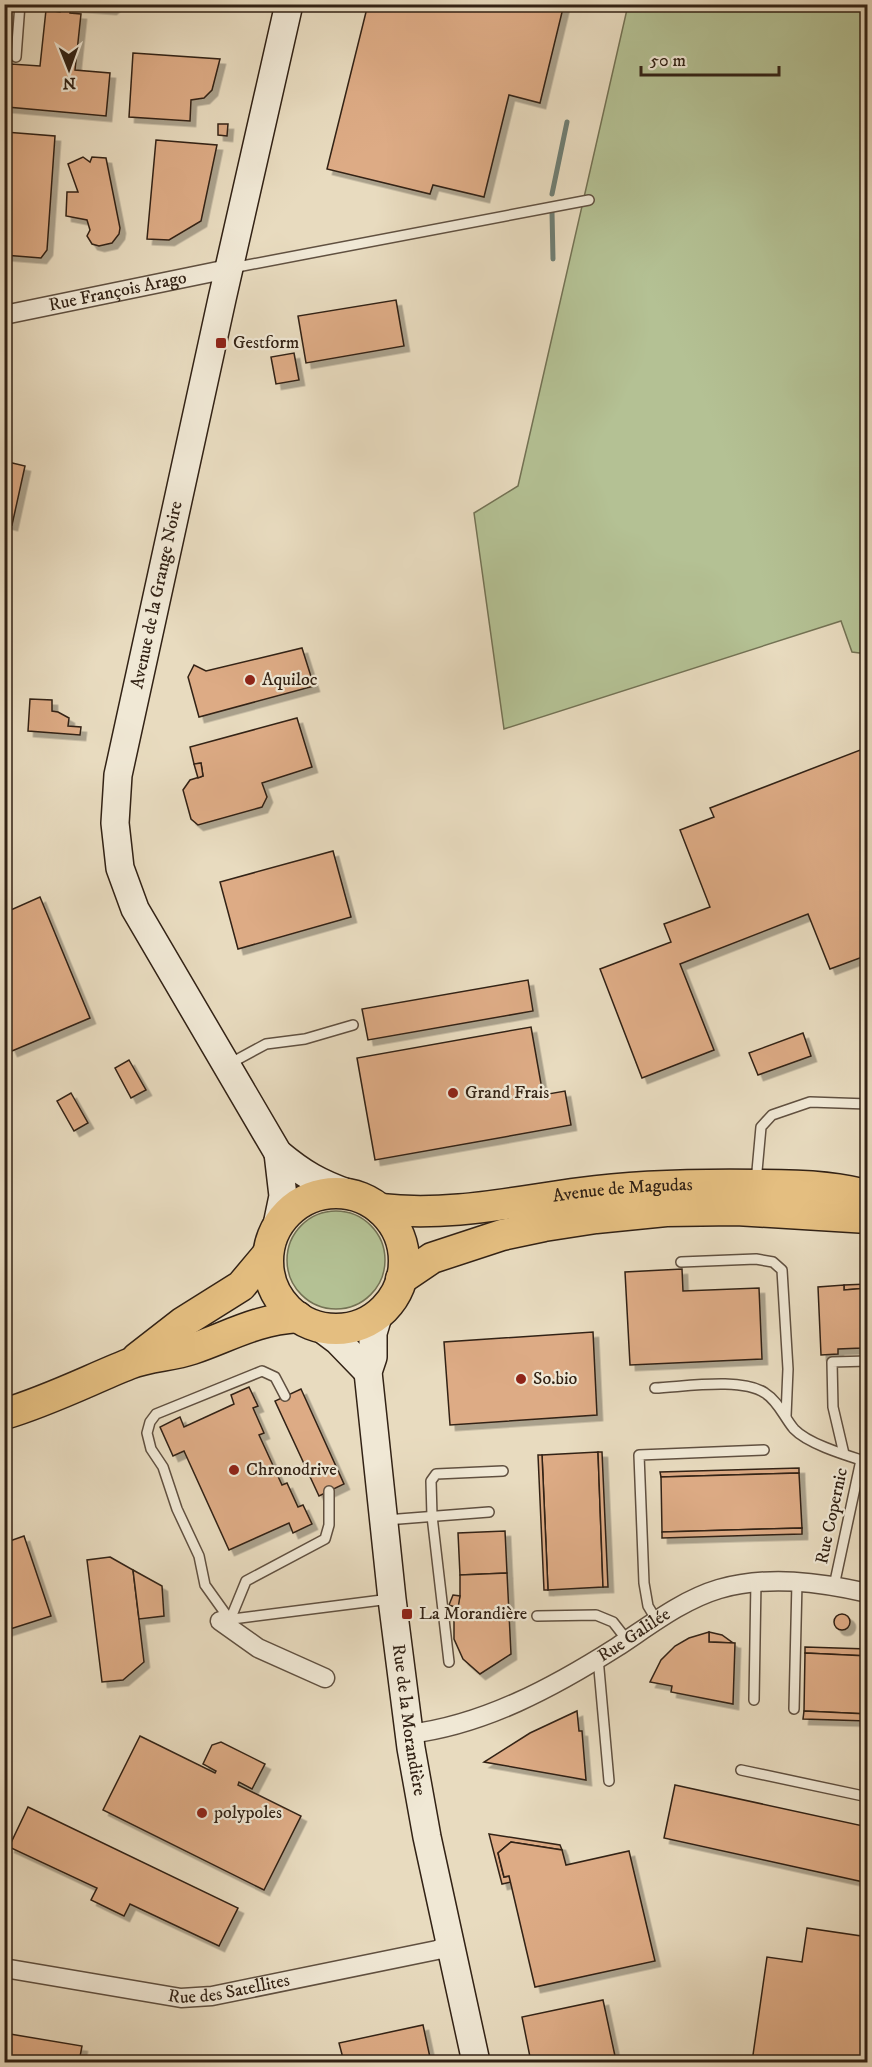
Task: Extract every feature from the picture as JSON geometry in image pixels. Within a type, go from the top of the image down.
[{"type":"main road","name":"Avenue de Magudas","points":[[380,1209],[446,1211],[582,1193],[651,1188],[756,1185],[790,1185],[867,1196]]},
{"type":"main road","points":[[4,1414],[71,1390],[131,1363],[191,1349],[248,1326],[284,1318],[339,1329],[360,1324],[379,1313],[393,1298],[401,1279],[404,1260],[401,1241],[393,1223],[380,1209],[366,1200],[350,1194],[329,1193],[309,1198],[291,1209],[277,1225],[267,1255],[268,1273],[274,1290],[284,1305],[308,1322]]},
{"type":"main road","name":"Avenue de Magudas","points":[[401,1279],[432,1258],[502,1235],[596,1218],[666,1211],[736,1210],[867,1218]]},
{"type":"main road","points":[[131,1363],[182,1323],[241,1286],[267,1255]]},
{"type":"street","name":"Avenue de la Grange Noire","points":[[289,4],[228,269],[118,775],[115,823],[120,868],[135,909],[278,1153],[321,1184],[350,1194]]},
{"type":"street","name":"Rue François Arago","points":[[4,315],[228,269]]},
{"type":"street","name":"Avenue de la Grange Noire","points":[[277,1225],[283,1196],[278,1153]]},
{"type":"street","name":"Rue de la Morandière","points":[[379,1313],[373,1332],[373,1357],[368,1372],[409,1734],[427,1837],[476,2062]]},
{"type":"street","points":[[308,1322],[338,1341],[368,1372]]},
{"type":"street","name":"Rue Galilée","points":[[409,1734],[435,1730],[514,1704],[598,1658],[684,1604],[719,1589],[756,1581],[796,1582],[834,1586],[867,1593]]},
{"type":"street","points":[[225,1620],[258,1648],[325,1678]]},
{"type":"street","name":"Rue des Satellites","points":[[4,1968],[181,1998],[212,1996],[437,1950],[450,1944]]},
{"type":"lane","points":[[16,57],[20,4]]},
{"type":"lane","points":[[228,269],[589,200]]},
{"type":"lane","points":[[227,1065],[266,1044],[305,1039],[353,1025]]},
{"type":"lane","points":[[756,1185],[761,1127],[772,1114],[810,1102],[867,1104]]},
{"type":"lane","points":[[681,1262],[756,1259],[773,1262],[782,1270],[788,1370],[786,1416]]},
{"type":"lane","points":[[844,1454],[833,1407],[832,1362],[867,1361]]},
{"type":"lane","points":[[225,1620],[205,1586],[199,1556],[177,1509],[163,1467],[151,1449],[147,1433],[150,1422],[156,1414],[262,1371],[275,1377],[285,1396]]},
{"type":"lane","points":[[655,1388],[736,1384],[752,1387],[764,1392],[786,1416],[794,1429],[805,1437],[844,1454],[864,1459]]},
{"type":"lane","points":[[657,1621],[648,1606],[644,1583],[639,1455],[764,1450]]},
{"type":"lane","name":"Rue Copernic","points":[[834,1586],[864,1459]]},
{"type":"lane","points":[[449,1662],[432,1516],[431,1481],[436,1474],[503,1471]]},
{"type":"lane","points":[[225,1620],[246,1581],[325,1539],[329,1525],[329,1491]]},
{"type":"lane","points":[[383,1520],[489,1512]]},
{"type":"lane","points":[[754,1700],[756,1581]]},
{"type":"lane","points":[[794,1709],[796,1582]]},
{"type":"lane","points":[[225,1620],[392,1599]]},
{"type":"lane","points":[[537,1616],[596,1615],[613,1623],[627,1640]]},
{"type":"lane","points":[[598,1658],[609,1781]]},
{"type":"lane","points":[[741,1770],[867,1797]]},
{"type":"green space","points":[[628,5],[867,5],[867,654],[852,652],[841,621],[504,729],[474,513],[518,486]]},
{"type":"green space","points":[[336,1211],[355,1214],[371,1225],[382,1241],[385,1260],[382,1279],[371,1295],[355,1306],[336,1309],[317,1306],[301,1295],[290,1279],[287,1260],[290,1241],[301,1225],[317,1214]]},
{"type":"building","points":[[61,4],[117,4],[111,9],[71,6],[70,13],[81,14],[75,70],[110,73],[106,116],[7,107],[11,64],[40,66],[46,10],[60,12]]},
{"type":"building","points":[[368,4],[564,4],[540,103],[509,95],[484,197],[433,185],[430,194],[327,169]]},
{"type":"building","points":[[133,53],[220,59],[212,90],[204,98],[191,100],[190,121],[129,117]]},
{"type":"building","points":[[218,124],[228,124],[227,136],[218,135]]},
{"type":"building","points":[[5,132],[55,136],[47,250],[41,258],[4,255]]},
{"type":"building","points":[[156,140],[217,145],[201,221],[169,240],[147,239]]},
{"type":"building","points":[[83,157],[90,162],[92,157],[106,158],[120,228],[119,234],[112,243],[99,246],[92,244],[87,236],[90,230],[87,220],[66,216],[67,192],[78,192],[68,164]]},
{"type":"building","points":[[396,300],[404,346],[306,363],[298,316]]},
{"type":"building","points":[[294,353],[299,380],[276,384],[271,357]]},
{"type":"building","points":[[4,461],[25,466],[12,525],[4,523]]},
{"type":"building","name":"Aquiloc","points":[[302,648],[314,686],[199,717],[188,677],[194,665],[206,671]]},
{"type":"building","points":[[30,699],[52,700],[52,711],[69,718],[68,726],[81,727],[80,735],[28,731]]},
{"type":"building","points":[[297,718],[312,767],[262,783],[267,797],[262,807],[198,825],[191,819],[183,790],[190,780],[203,776],[201,763],[194,764],[190,747]]},
{"type":"building","points":[[868,747],[868,955],[830,969],[808,914],[680,964],[714,1050],[642,1078],[600,969],[671,942],[664,924],[710,907],[680,830],[714,817],[710,808]]},
{"type":"building","points":[[201,763],[203,776],[198,778],[194,764]]},
{"type":"building","points":[[333,851],[351,917],[238,949],[220,882]]},
{"type":"building","points":[[40,897],[90,1018],[12,1051],[4,1033],[4,913]]},
{"type":"building","points":[[528,980],[533,1011],[368,1040],[362,1009]]},
{"type":"building","name":"Grand Frais","points":[[531,1027],[543,1095],[565,1091],[571,1125],[375,1160],[357,1058]]},
{"type":"building","points":[[803,1033],[811,1056],[758,1075],[749,1053]]},
{"type":"building","points":[[129,1060],[146,1090],[131,1098],[115,1068]]},
{"type":"building","points":[[71,1093],[88,1123],[74,1131],[57,1101]]},
{"type":"building","points":[[682,1269],[683,1291],[759,1288],[762,1359],[630,1365],[625,1272]]},
{"type":"building","points":[[868,1284],[868,1288],[844,1290],[844,1285]]},
{"type":"building","points":[[844,1285],[844,1290],[868,1288],[868,1342],[861,1343],[862,1348],[838,1349],[838,1354],[821,1355],[818,1287]]},
{"type":"building","name":"So.bio","points":[[593,1332],[597,1415],[450,1425],[444,1342]]},
{"type":"building","name":"Chronodrive","points":[[249,1387],[258,1406],[253,1408],[264,1433],[259,1435],[282,1485],[287,1483],[298,1507],[303,1505],[312,1524],[293,1533],[289,1523],[229,1550],[184,1451],[173,1456],[160,1427],[180,1417],[184,1427],[234,1404],[231,1395]]},
{"type":"building","points":[[301,1389],[344,1484],[319,1496],[275,1401]]},
{"type":"building","points":[[598,1452],[603,1587],[548,1590],[542,1455]]},
{"type":"building","points":[[598,1452],[602,1452],[608,1587],[603,1587]]},
{"type":"building","points":[[538,1455],[542,1455],[548,1590],[544,1590]]},
{"type":"building","points":[[799,1468],[799,1473],[661,1477],[660,1472]]},
{"type":"building","points":[[799,1473],[802,1528],[662,1532],[661,1477]]},
{"type":"building","points":[[802,1528],[802,1534],[662,1538],[662,1532]]},
{"type":"building","points":[[505,1531],[507,1573],[460,1575],[458,1533]]},
{"type":"building","points":[[24,1536],[51,1616],[4,1631],[4,1543]]},
{"type":"building","points":[[110,1557],[133,1570],[144,1662],[123,1680],[102,1682],[87,1560]]},
{"type":"building","points":[[133,1570],[162,1586],[164,1616],[139,1619]]},
{"type":"building","points":[[507,1573],[511,1654],[480,1674],[463,1659],[454,1639],[454,1621],[460,1596],[460,1575]]},
{"type":"building","points":[[453,1595],[460,1596],[458,1608],[449,1605]]},
{"type":"building","points":[[842,1614],[848,1616],[850,1622],[848,1628],[842,1630],[836,1628],[834,1622],[836,1616]]},
{"type":"building","points":[[709,1632],[722,1635],[733,1643],[709,1642]]},
{"type":"building","points":[[709,1632],[709,1642],[735,1643],[733,1704],[671,1692],[672,1686],[650,1682],[661,1660],[675,1646],[689,1638]]},
{"type":"building","points":[[805,1647],[868,1649],[868,1656],[805,1653]]},
{"type":"building","points":[[805,1653],[868,1656],[868,1714],[804,1711]]},
{"type":"building","points":[[577,1711],[579,1731],[582,1731],[586,1780],[484,1762],[530,1733]]},
{"type":"building","points":[[804,1711],[868,1714],[868,1721],[803,1719]]},
{"type":"building","name":"polypoles","points":[[140,1736],[215,1773],[216,1771],[203,1764],[212,1745],[221,1742],[265,1764],[252,1789],[239,1782],[238,1785],[301,1816],[264,1890],[103,1810]]},
{"type":"building","points":[[675,1785],[868,1827],[868,1883],[664,1838]]},
{"type":"building","points":[[28,1807],[238,1908],[219,1946],[130,1904],[124,1916],[91,1900],[97,1888],[9,1847]]},
{"type":"building","points":[[489,1834],[560,1845],[562,1850],[511,1842],[498,1853],[504,1877],[509,1876],[511,1882],[502,1884]]},
{"type":"building","points":[[511,1842],[562,1850],[566,1865],[629,1851],[655,1961],[535,1987],[509,1876],[504,1877],[498,1853]]},
{"type":"building","points":[[807,1928],[868,1937],[868,2062],[752,2062],[767,1957],[802,1962]]},
{"type":"building","points":[[603,2000],[615,2056],[585,2062],[531,2062],[522,2017]]},
{"type":"building","points":[[423,2025],[431,2062],[344,2062],[339,2043]]},
{"type":"building","points":[[4,2033],[82,2046],[79,2062],[4,2062]]},
{"type":"waterway","points":[[552,194],[567,122]]},
{"type":"waterway","points":[[552,212],[553,259]]},
{"type":"place","name":"Gestform","points":[[221,343]]},
{"type":"place","name":"Aquiloc","points":[[250,680]]},
{"type":"place","name":"Grand Frais","points":[[453,1093]]},
{"type":"place","name":"So.bio","points":[[521,1379]]},
{"type":"place","name":"Chronodrive","points":[[234,1470]]},
{"type":"place","name":"La Morandière","points":[[407,1614]]},
{"type":"place","name":"polypoles","points":[[202,1813]]}]
